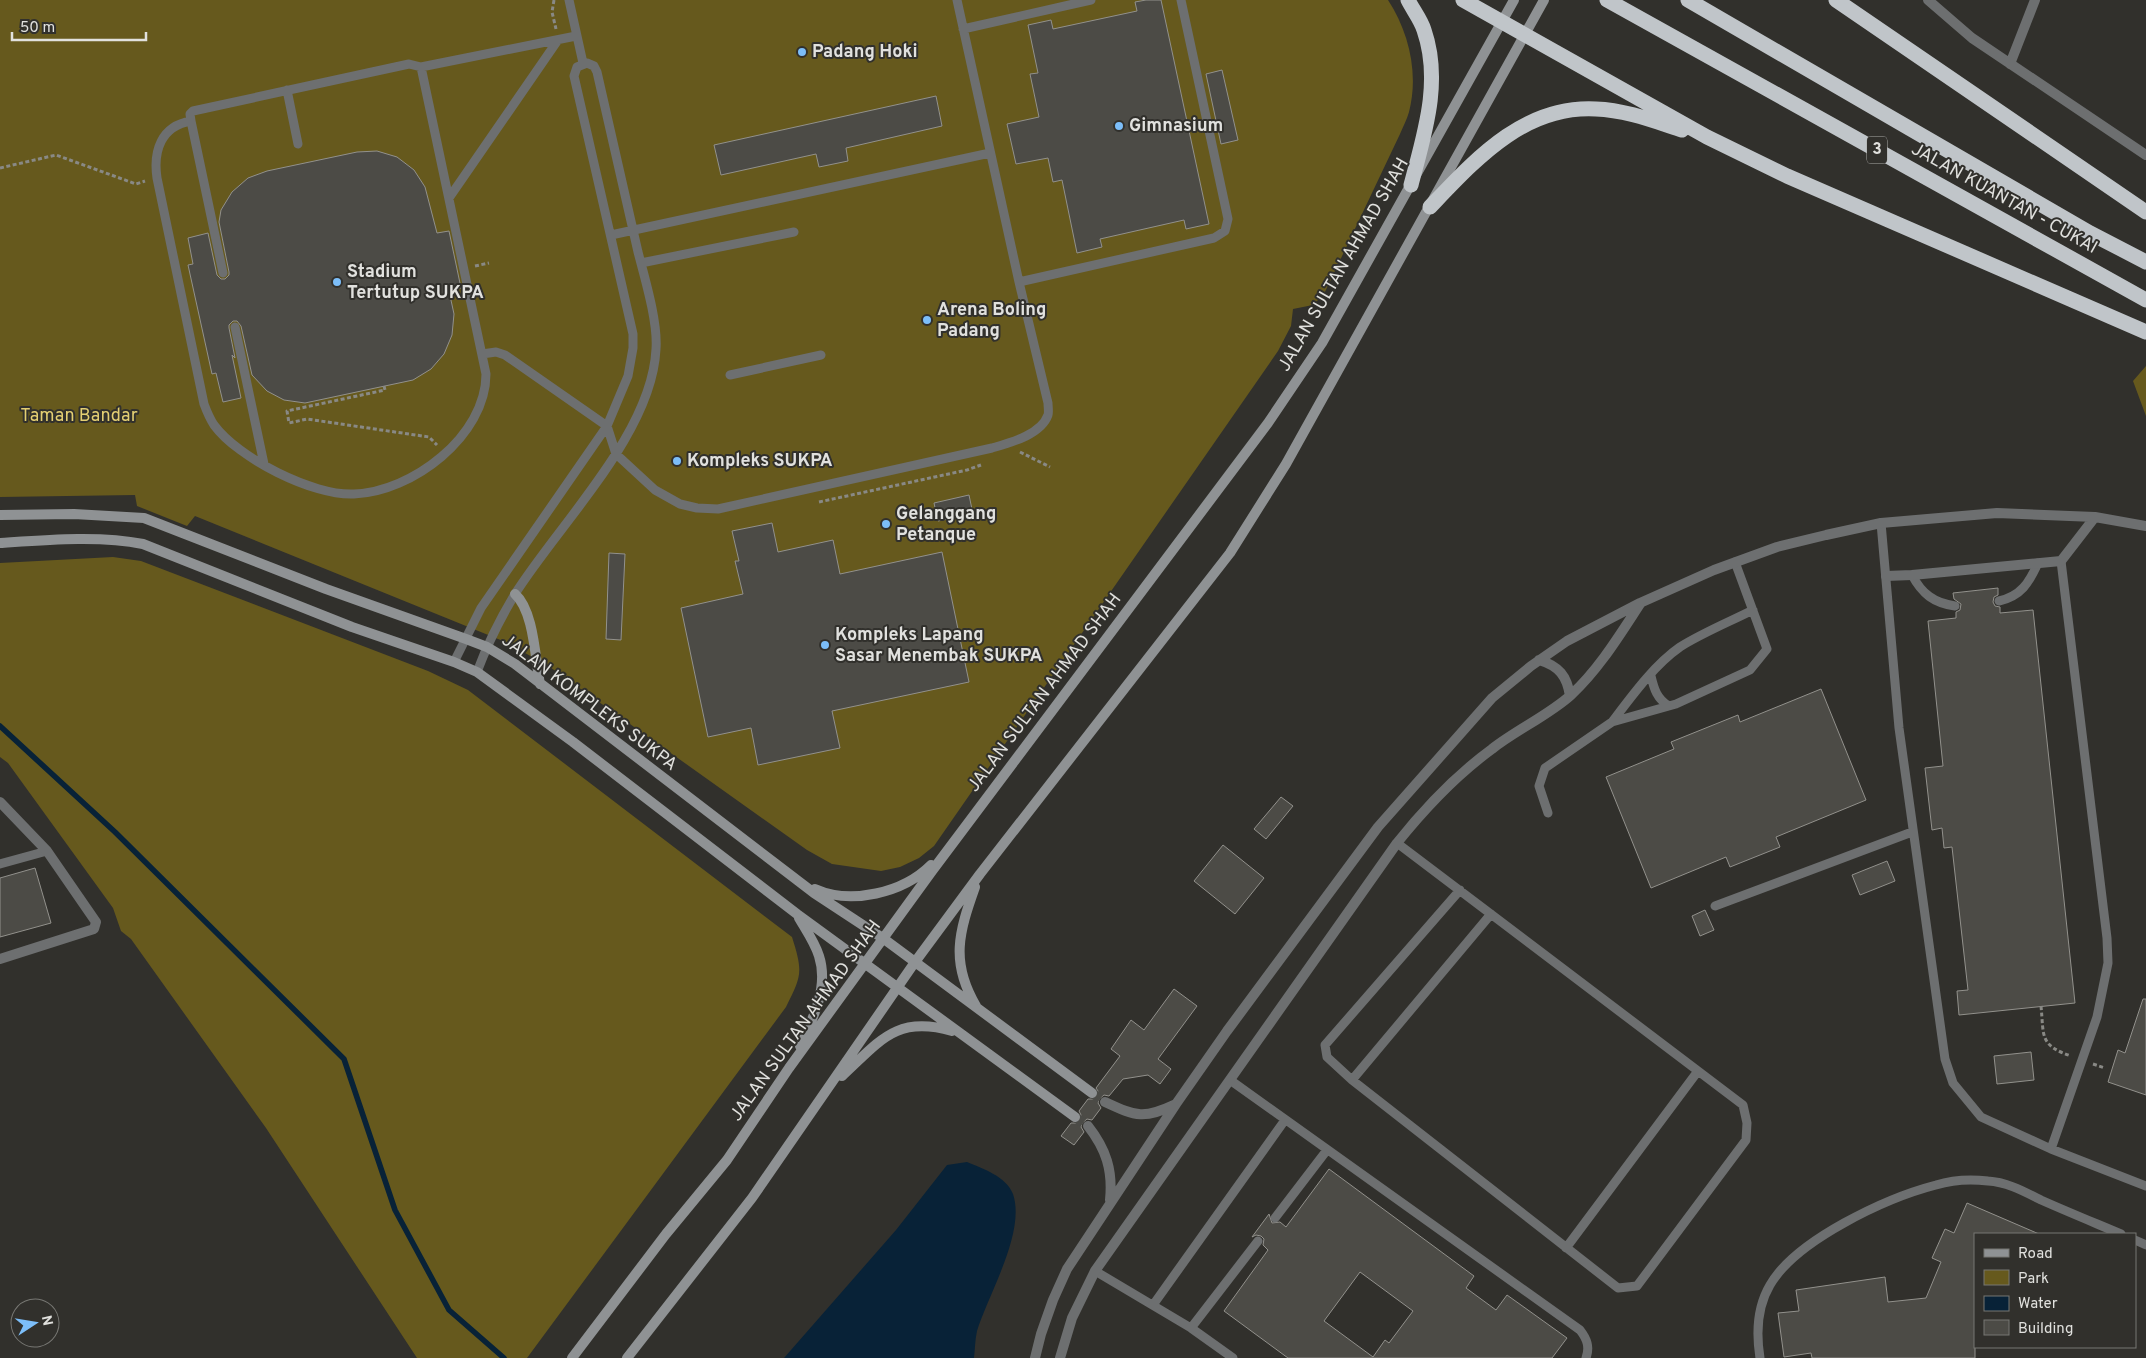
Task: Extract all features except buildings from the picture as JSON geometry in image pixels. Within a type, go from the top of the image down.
[{"type":"highway","points":[[1408,0],[1424,29],[1431,59],[1432,92],[1427,126],[1410,185]]},
{"type":"highway","points":[[1463,0],[1707,137],[1787,176],[2146,332]]},
{"type":"highway","name":"JALAN KUANTAN - CUKAI","points":[[1607,0],[2146,300]]},
{"type":"highway","name":"JALAN KUANTAN - CUKAI","points":[[1688,0],[2090,233],[2146,262]]},
{"type":"highway","points":[[1836,0],[2146,212]]},
{"type":"highway","points":[[1430,207],[1473,162],[1501,138],[1537,118],[1569,110],[1596,109],[1638,117],[1707,137]]},
{"type":"main road","name":"JALAN SULTAN AHMAD SHAH","points":[[572,1358],[666,1234],[727,1160],[790,1068],[952,844],[1268,423],[1322,343],[1514,0]]},
{"type":"main road","points":[[627,1358],[752,1198],[915,962],[980,874],[1230,552],[1286,464],[1544,0]]},
{"type":"main road","name":"JALAN KOMPLEKS SUKPA","points":[[0,515],[74,514],[144,518],[326,589],[466,638],[486,647],[515,664],[814,893],[884,939],[1092,1093]]},
{"type":"main road","points":[[0,543],[75,540],[130,541],[143,544],[352,627],[454,662],[477,672],[573,742],[797,914],[1075,1117]]},
{"type":"main road","points":[[515,594],[522,600],[527,612],[540,684]]},
{"type":"main road","points":[[790,875],[827,893],[862,895],[878,893],[905,884],[926,871],[952,844]]},
{"type":"main road","points":[[978,1010],[970,997],[962,973],[959,942],[963,920],[980,874]]},
{"type":"main road","points":[[790,1068],[818,1004],[822,983],[820,958],[797,914]]},
{"type":"main road","points":[[830,1087],[883,1038],[894,1031],[909,1027],[932,1025],[958,1032]]},
{"type":"street","points":[[1928,0],[1972,38],[2146,155]]},
{"type":"street","points":[[2010,64],[2035,0]]},
{"type":"street","points":[[1036,1358],[1041,1334],[1050,1308],[1067,1269],[1176,1104],[1227,1031],[1378,827],[1492,698],[1539,660],[1589,628],[1640,603],[1735,562],[1777,547],[1881,523],[1997,513],[2095,517],[2146,526]]},
{"type":"street","points":[[1886,576],[2061,561],[2095,517]]},
{"type":"street","points":[[1060,1358],[1072,1318],[1095,1271],[1397,843],[1435,798],[1468,768],[1516,732],[1570,696],[1601,662],[1640,603]]},
{"type":"street","points":[[1539,660],[1551,663],[1562,672],[1568,684],[1570,696]]},
{"type":"street","points":[[0,802],[47,851],[96,922],[94,929],[0,959]]},
{"type":"street","points":[[1105,1102],[1128,1113],[1146,1115],[1176,1104]]},
{"type":"street","points":[[1088,1126],[1099,1141],[1109,1164],[1110,1203]]},
{"type":"lane","points":[[569,0],[583,63]]},
{"type":"lane","points":[[482,354],[496,352],[505,355],[607,426],[616,454],[666,498],[680,504],[708,509],[992,448],[1010,443],[1041,426],[1048,415],[1048,403],[1019,282],[957,0]]},
{"type":"lane","points":[[963,29],[1091,0]]},
{"type":"lane","points":[[1019,282],[1214,238],[1225,231],[1228,219],[1181,0]]},
{"type":"lane","points":[[223,273],[190,121],[190,114],[193,111],[409,64],[421,67],[576,36]]},
{"type":"lane","points":[[449,198],[558,40]]},
{"type":"lane","points":[[454,662],[481,608],[607,426],[628,376],[633,348],[633,334],[574,76],[575,69],[587,62],[594,66],[598,72],[641,263],[654,328],[656,347],[653,374],[644,399],[616,454],[515,594],[486,647],[477,672]]},
{"type":"lane","points":[[190,121],[176,125],[164,137],[155,162],[204,404],[209,416],[221,433],[264,464],[300,482],[327,491],[361,494],[396,485],[421,471],[444,453],[463,435],[470,424],[481,404],[486,384],[482,354],[421,67]]},
{"type":"lane","points":[[287,90],[298,144]]},
{"type":"lane","points":[[611,234],[990,153]]},
{"type":"lane","points":[[641,263],[794,232]]},
{"type":"lane","points":[[235,328],[264,464]]},
{"type":"lane","points":[[730,375],[821,355]]},
{"type":"lane","points":[[1881,523],[1899,728],[1912,832],[1945,1058],[1953,1083],[1981,1117],[2051,1149],[2146,1186]]},
{"type":"lane","points":[[2051,1149],[2097,1017],[2108,963],[2107,938],[2061,561]]},
{"type":"lane","points":[[1612,722],[1669,706],[1750,670],[1767,649],[1735,562]]},
{"type":"lane","points":[[1999,601],[2010,598],[2023,590],[2038,563]]},
{"type":"lane","points":[[1912,575],[1928,598],[1941,604],[1955,606]]},
{"type":"lane","points":[[1548,813],[1539,786],[1545,768],[1612,722],[1632,696],[1680,647],[1753,610]]},
{"type":"lane","points":[[1651,676],[1656,695],[1669,706]]},
{"type":"lane","points":[[1715,906],[1912,832]]},
{"type":"lane","points":[[1397,843],[1460,890],[1743,1105],[1747,1123],[1746,1140],[1637,1286],[1618,1288],[1352,1080],[1327,1056],[1325,1045],[1460,890]]},
{"type":"lane","points":[[0,864],[47,851]]},
{"type":"lane","points":[[1352,1080],[1491,914]]},
{"type":"lane","points":[[1566,1248],[1698,1071]]},
{"type":"lane","points":[[1230,1080],[1580,1330],[1586,1338],[1588,1353],[1586,1358]]},
{"type":"lane","points":[[1153,1305],[1285,1120]]},
{"type":"lane","points":[[1275,1218],[1327,1150]]},
{"type":"lane","points":[[1757,1358],[1758,1324],[1761,1304],[1771,1284],[1791,1260],[1822,1236],[1861,1215],[1909,1193],[1938,1184],[1966,1180],[1990,1181],[2015,1188],[2119,1233]]},
{"type":"lane","points":[[1191,1328],[1258,1241]]},
{"type":"lane","points":[[1095,1271],[1191,1328],[1233,1358]]},
{"type":"path","points":[[554,0],[552,12],[558,40]]},
{"type":"path","points":[[0,168],[56,156],[136,184],[157,178]]},
{"type":"path","points":[[384,386],[385,390],[287,411],[290,423],[307,419],[429,437]]},
{"type":"path","points":[[1023,445],[1015,449],[1050,467]]},
{"type":"path","points":[[816,502],[967,470],[988,462]]},
{"type":"path","points":[[2041,1006],[2044,1037],[2048,1045],[2056,1051],[2105,1068]]},
{"type":"green space","name":"Kompleks SUKPA","points":[[0,0],[1388,0],[1407,39],[1413,83],[1412,98],[1406,120],[1324,294],[1313,305],[1293,309],[1291,326],[1278,351],[934,846],[919,858],[900,867],[881,871],[832,864],[807,850],[547,665],[503,641],[195,516],[187,526],[137,506],[135,495],[0,497]]},
{"type":"green space","points":[[2146,366],[2146,416],[2133,381]]},
{"type":"green space","points":[[113,557],[141,561],[428,671],[468,690],[792,937],[798,958],[799,973],[798,980],[786,1007],[527,1358],[417,1358],[266,1128],[131,939],[121,931],[113,908],[8,763],[0,757],[0,563]]},
{"type":"water","points":[[967,1162],[1000,1178],[1010,1188],[1016,1209],[1010,1245],[977,1331],[974,1358],[784,1358],[896,1230],[947,1165]]},
{"type":"waterway","points":[[0,726],[115,832],[344,1059],[395,1210],[449,1310],[504,1358]]},
{"type":"tunnel","points":[[1092,1093],[1105,1102]]},
{"type":"tunnel","points":[[1075,1117],[1088,1126]]},
{"type":"place","name":"Padang Hoki","points":[[802,52]]},
{"type":"place","name":"Gimnasium","points":[[1119,126]]},
{"type":"place","name":"Stadium Tertutup SUKPA","points":[[337,282]]},
{"type":"place","name":"Arena Boling Padang","points":[[927,320]]},
{"type":"place","name":"Kompleks SUKPA","points":[[677,461]]},
{"type":"place","name":"Gelanggang Petanque","points":[[886,524]]},
{"type":"place","name":"Kompleks Lapang Sasar Menembak SUKPA","points":[[825,645]]},
{"type":"park label","name":"Taman Bandar","points":[[79,416]]}]
